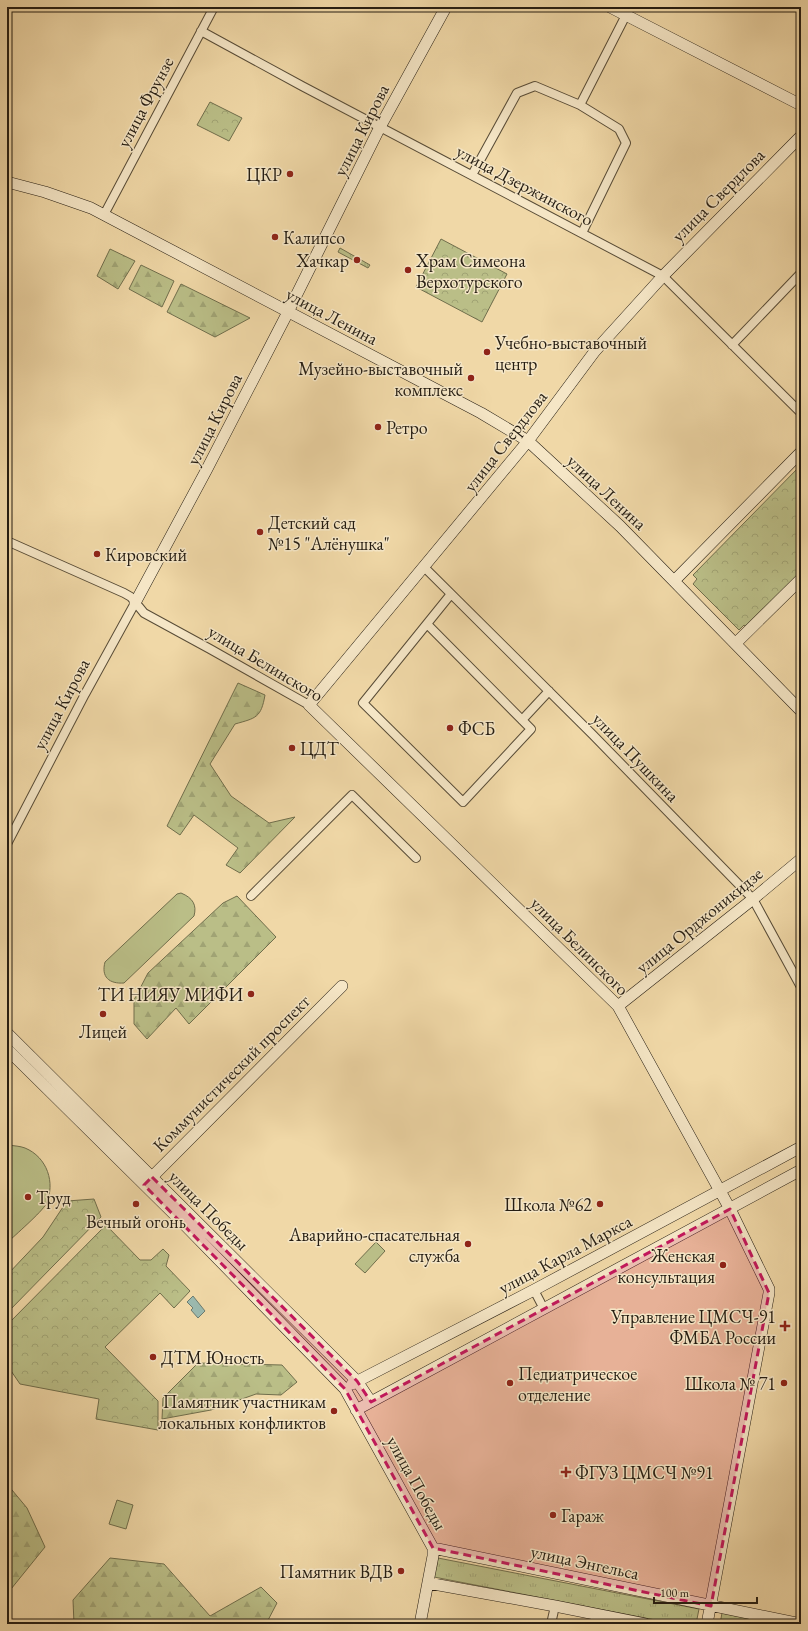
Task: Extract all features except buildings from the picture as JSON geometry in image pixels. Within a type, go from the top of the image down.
[{"type":"street","name":"улица Фрунзе","points":[[105,213],[214,7]]},
{"type":"street","name":"улица Кирова","points":[[7,844],[85,694],[136,603],[207,469],[289,310],[380,127],[446,7]]},
{"type":"street","points":[[610,7],[801,105]]},
{"type":"street","points":[[580,106],[626,15]]},
{"type":"street","name":"улица Дзержинского","points":[[201,31],[302,86],[663,276],[801,413]]},
{"type":"street","points":[[472,175],[517,93],[535,86],[580,106],[619,129],[626,143],[582,233]]},
{"type":"street","name":"улица Свердлова","points":[[309,705],[529,440],[595,351],[663,276],[801,136]]},
{"type":"street","points":[[7,177],[40,186],[84,201],[105,213]]},
{"type":"street","name":"улица Ленина","points":[[7,182],[105,213],[289,310],[529,440],[621,525],[798,704]]},
{"type":"street","points":[[732,345],[801,273]]},
{"type":"street","points":[[675,579],[801,452]]},
{"type":"street","name":"улица Белинского","points":[[7,541],[124,593],[131,597],[144,613],[309,705],[618,1006],[730,1209],[769,1289],[707,1624]]},
{"type":"street","name":"улица Пушкина","points":[[424,567],[549,691],[753,900],[801,987]]},
{"type":"street","points":[[737,642],[801,579]]},
{"type":"street","points":[[427,624],[531,729],[463,802],[363,703],[451,594]]},
{"type":"street","points":[[522,720],[549,691]]},
{"type":"street","points":[[251,896],[352,795],[416,858]]},
{"type":"street","name":"улица Орджоникидзе","points":[[618,1006],[753,900],[801,859]]},
{"type":"street","name":"Коммунистический проспект","points":[[148,1181],[342,986]]},
{"type":"street","name":"улица Победы","points":[[7,1033],[345,1388],[433,1548],[433,1556],[420,1624]]},
{"type":"street","name":"улица Победы","points":[[7,1049],[148,1181],[357,1381],[371,1402]]},
{"type":"street","name":"улица Карла Маркса","points":[[345,1388],[534,1290],[801,1147]]},
{"type":"street","points":[[356,1410],[801,1170]]},
{"type":"street","points":[[534,1290],[544,1309]]},
{"type":"street","name":"улица Энгельса","points":[[433,1548],[801,1624]]},
{"type":"street","points":[[428,1583],[645,1624]]},
{"type":"street","points":[[551,1624],[555,1606]]},
{"type":"highlighted area","points":[[152,1177],[357,1381],[371,1402],[730,1209],[769,1293],[711,1606],[433,1548],[345,1389],[144,1185]]},
{"type":"green space","points":[[210,102],[242,118],[229,141],[197,125]]},
{"type":"green space","points":[[441,239],[507,274],[482,322],[416,287]]},
{"type":"green space","points":[[340,248],[370,265],[368,268],[338,252]]},
{"type":"green space","points":[[110,249],[135,261],[118,289],[97,276]]},
{"type":"green space","points":[[141,265],[174,281],[162,307],[129,289]]},
{"type":"green space","points":[[181,284],[250,318],[215,337],[167,312]]},
{"type":"green space","points":[[801,465],[801,574],[748,628],[744,625],[739,630],[693,584],[697,579],[693,575]]},
{"type":"green space","points":[[238,683],[265,695],[262,708],[253,718],[235,724],[210,764],[231,796],[269,823],[295,817],[240,873],[226,865],[238,848],[194,815],[180,835],[167,826]]},
{"type":"green space","points":[[181,893],[189,897],[193,902],[195,908],[194,916],[124,983],[110,981],[105,976],[105,962],[177,894]]},
{"type":"green space","points":[[237,896],[276,937],[189,1024],[176,1008],[147,1039],[134,1024],[134,1000],[148,973],[223,903]]},
{"type":"green space","name":"Труд","points":[[9,1145],[25,1148],[33,1152],[39,1158],[48,1172],[50,1188],[49,1196],[44,1208],[7,1243],[7,1146]]},
{"type":"green space","points":[[94,1199],[101,1217],[7,1313],[7,1275],[43,1237],[67,1201]]},
{"type":"green space","points":[[106,1225],[140,1260],[151,1260],[163,1249],[169,1255],[166,1266],[190,1291],[174,1308],[160,1293],[105,1347],[158,1401],[158,1430],[96,1419],[99,1399],[20,1384],[7,1365],[7,1325]]},
{"type":"green space","points":[[376,1242],[385,1251],[365,1273],[355,1264]]},
{"type":"green space","points":[[198,1363],[282,1365],[297,1382],[281,1395],[256,1394],[211,1410],[162,1419],[163,1398]]},
{"type":"green space","points":[[7,1484],[27,1508],[45,1547],[7,1594]]},
{"type":"green space","points":[[117,1500],[133,1505],[126,1529],[109,1524]]},
{"type":"green space","points":[[110,1558],[164,1564],[210,1616],[261,1587],[277,1603],[266,1624],[74,1624],[73,1600]]},
{"type":"green space","points":[[438,1558],[699,1609],[696,1624],[676,1624],[434,1577]]},
{"type":"green space","points":[[722,1613],[777,1624],[720,1624]]},
{"type":"water","points":[[193,1296],[205,1311],[198,1318],[191,1310],[193,1308],[187,1302]]},
{"type":"place","name":"ЦКР","points":[[290,174]]},
{"type":"place","name":"Калипсо","points":[[275,237]]},
{"type":"place","name":"Хачкар","points":[[357,260]]},
{"type":"place","name":"Храм Симеона Верхотурского","points":[[408,270]]},
{"type":"place","name":"Учебно-выставочный центр","points":[[487,352]]},
{"type":"place","name":"Музейно-выставочный комплекс","points":[[471,378]]},
{"type":"place","name":"Ретро","points":[[378,427]]},
{"type":"place","name":"Детский сад №15 \"Алёнушка\"","points":[[260,532]]},
{"type":"place","name":"Кировский","points":[[97,554]]},
{"type":"place","name":"ФСБ","points":[[450,728]]},
{"type":"place","name":"ЦДТ","points":[[292,748]]},
{"type":"place","name":"ТИ НИЯУ МИФИ","points":[[251,994]]},
{"type":"place","name":"Лицей","points":[[103,1014]]},
{"type":"place","name":"Труд","points":[[28,1197]]},
{"type":"place","name":"Вечный огонь","points":[[136,1204]]},
{"type":"place","name":"Школа №62","points":[[600,1204]]},
{"type":"place","name":"Аварийно-спасательная служба","points":[[468,1244]]},
{"type":"place","name":"Женская консультация","points":[[723,1265]]},
{"type":"place","name":"Управление ЦМСЧ-91 ФМБА России","points":[[785,1326]]},
{"type":"place","name":"ДТМ Юность","points":[[153,1357]]},
{"type":"place","name":"Педиатрическое отделение","points":[[510,1383]]},
{"type":"place","name":"Школа № 71","points":[[784,1383]]},
{"type":"place","name":"Памятник участникам локальных конфликтов","points":[[334,1411]]},
{"type":"place","name":"ФГУЗ ЦМСЧ №91","points":[[566,1472]]},
{"type":"place","name":"Гараж","points":[[553,1515]]},
{"type":"place","name":"Памятник ВДВ","points":[[401,1571]]}]
